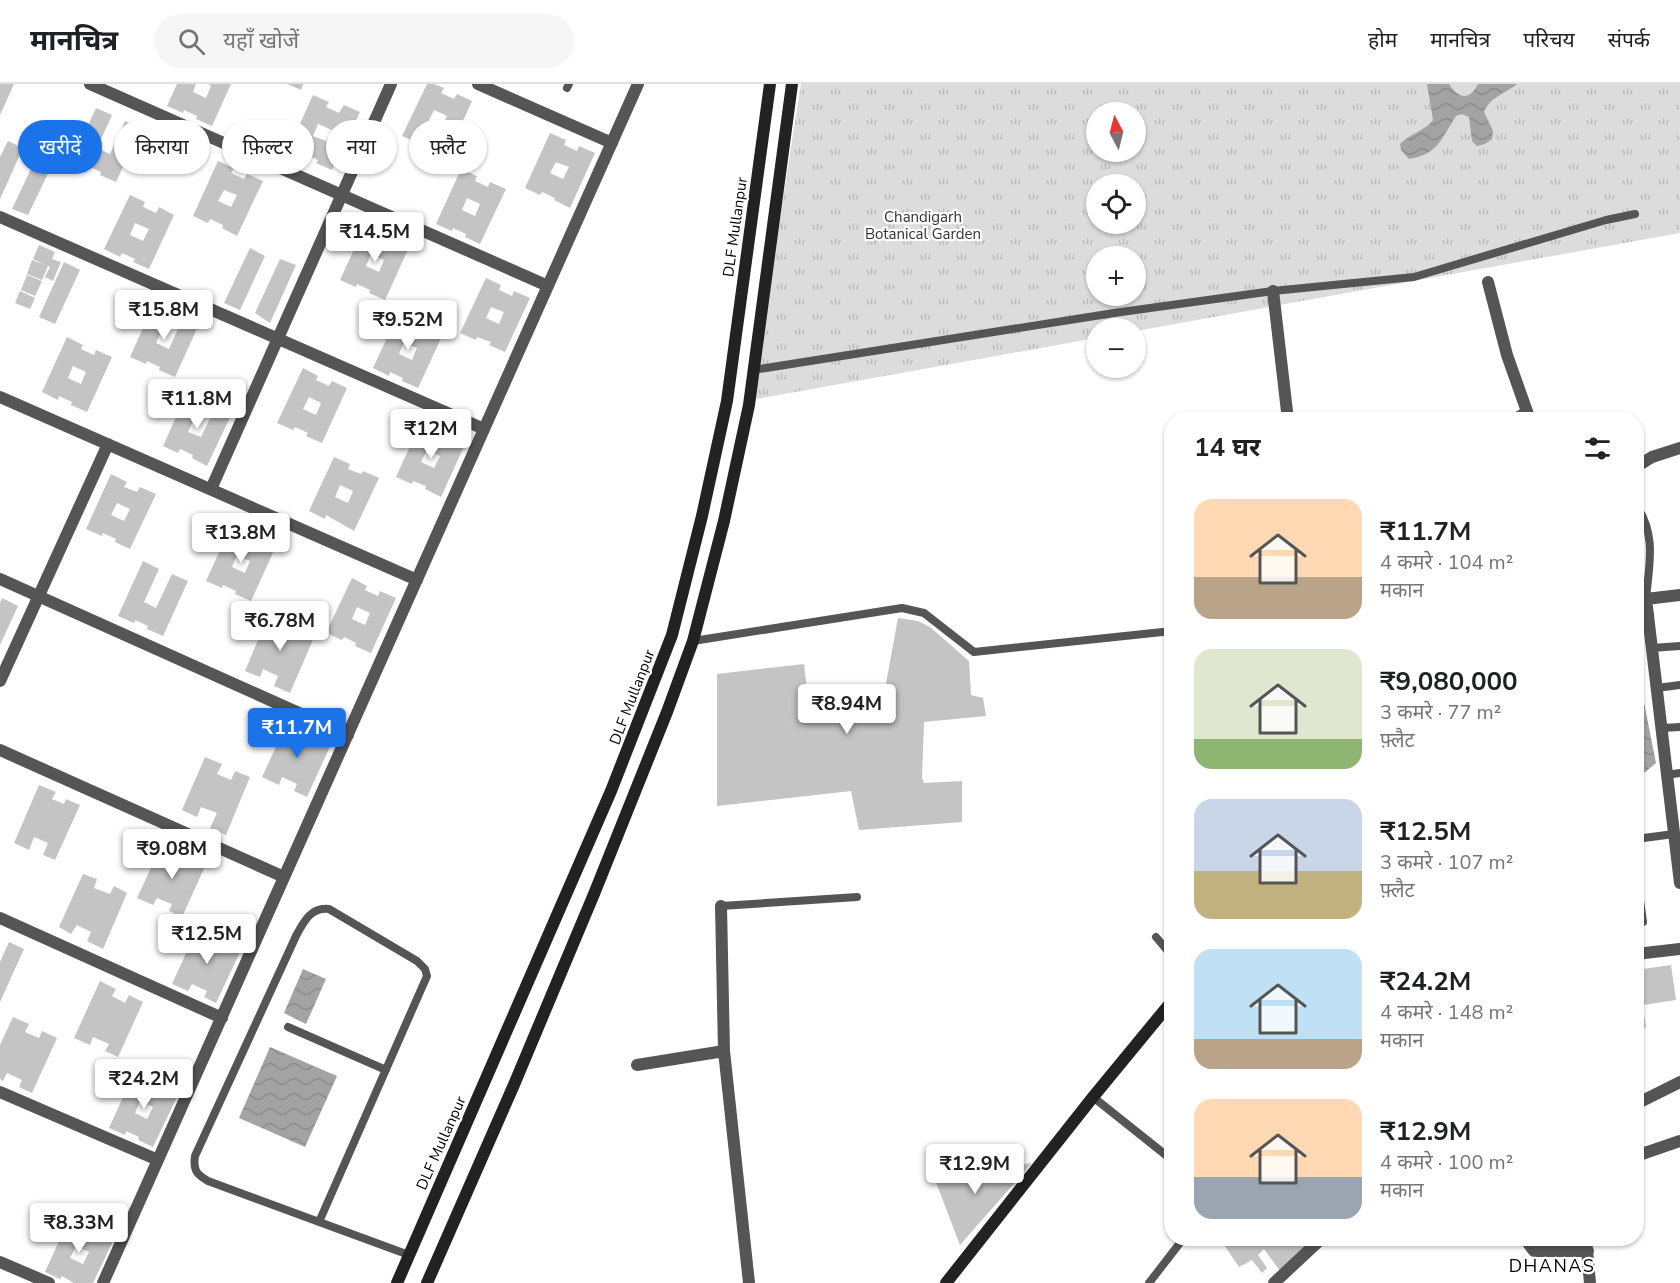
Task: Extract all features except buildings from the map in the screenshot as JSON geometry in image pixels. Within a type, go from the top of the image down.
[{"type":"main road","name":"DLF Mullanpur","points":[[397,1283],[611,791],[672,635],[702,516],[727,401],[770,84]]},
{"type":"main road","points":[[427,1283],[594,894],[693,641],[724,522],[749,405],[792,84]]},
{"type":"main road","points":[[947,1283],[1164,1011]]},
{"type":"street","points":[[90,84],[548,286]]},
{"type":"street","points":[[211,489],[391,84]]},
{"type":"street","points":[[478,84],[612,143]]},
{"type":"street","points":[[104,1283],[638,84]]},
{"type":"street","points":[[0,217],[484,429]]},
{"type":"street","points":[[1488,282],[1507,355],[1527,412]]},
{"type":"street","points":[[1274,291],[1287,412]]},
{"type":"street","points":[[0,397],[417,580]]},
{"type":"street","points":[[0,681],[108,444]]},
{"type":"street","points":[[1644,462],[1680,448]]},
{"type":"street","points":[[0,579],[348,735]]},
{"type":"street","points":[[1644,608],[1646,599],[1680,595]]},
{"type":"street","points":[[1644,622],[1652,648],[1662,728],[1674,774],[1676,816],[1674,834],[1680,883]]},
{"type":"street","points":[[0,750],[284,877]]},
{"type":"street","points":[[720,906],[724,1051],[749,1283]]},
{"type":"street","points":[[0,918],[222,1018]]},
{"type":"street","points":[[1644,953],[1680,949]]},
{"type":"street","points":[[637,1065],[724,1051]]},
{"type":"street","points":[[1644,1100],[1680,1082]]},
{"type":"street","points":[[0,1092],[158,1160]]},
{"type":"street","points":[[1644,1153],[1680,1141]]},
{"type":"street","points":[[1274,1283],[1314,1246]]},
{"type":"street","points":[[1530,1246],[1534,1251],[1578,1246]]},
{"type":"street","points":[[1587,1246],[1590,1283]]},
{"type":"street","points":[[0,1262],[49,1283]]},
{"type":"lane","points":[[753,370],[938,340],[1274,291],[1414,277],[1606,220],[1635,214]]},
{"type":"lane","points":[[1644,519],[1652,543],[1646,599]]},
{"type":"lane","points":[[693,641],[902,608],[924,614],[974,652],[1164,632]]},
{"type":"lane","points":[[1652,648],[1680,646]]},
{"type":"lane","points":[[1657,688],[1680,685]]},
{"type":"lane","points":[[1662,728],[1680,727]]},
{"type":"lane","points":[[1644,838],[1674,834]]},
{"type":"lane","points":[[720,906],[857,897]]},
{"type":"lane","points":[[319,1222],[427,976],[425,969],[417,961],[330,909],[315,910],[296,936],[195,1156],[193,1168],[197,1175],[208,1181],[319,1222],[409,1255]]},
{"type":"lane","points":[[1156,937],[1164,946]]},
{"type":"lane","points":[[288,1028],[386,1070]]},
{"type":"lane","points":[[1093,1097],[1164,1154]]},
{"type":"lane","points":[[1149,1283],[1178,1246]]},
{"type":"green space","name":"Chandigarh Botanical Garden","points":[[801,84],[1680,84],[1680,233],[1146,329],[1146,318],[1086,318],[1086,340],[751,400]]},
{"type":"water","points":[[1427,84],[1449,84],[1456,93],[1464,96],[1471,93],[1478,84],[1517,84],[1486,107],[1484,112],[1493,131],[1492,139],[1485,144],[1477,146],[1472,141],[1469,117],[1462,114],[1456,116],[1443,138],[1433,149],[1427,154],[1409,159],[1401,150],[1400,144],[1433,120]]},
{"type":"water","points":[[1644,702],[1656,763],[1644,773]]},
{"type":"water","points":[[303,969],[326,979],[306,1024],[284,1013]]},
{"type":"water","points":[[270,1047],[337,1076],[305,1147],[239,1118]]},
{"type":"district","name":"DHANAS","points":[[1552,1266]]}]
